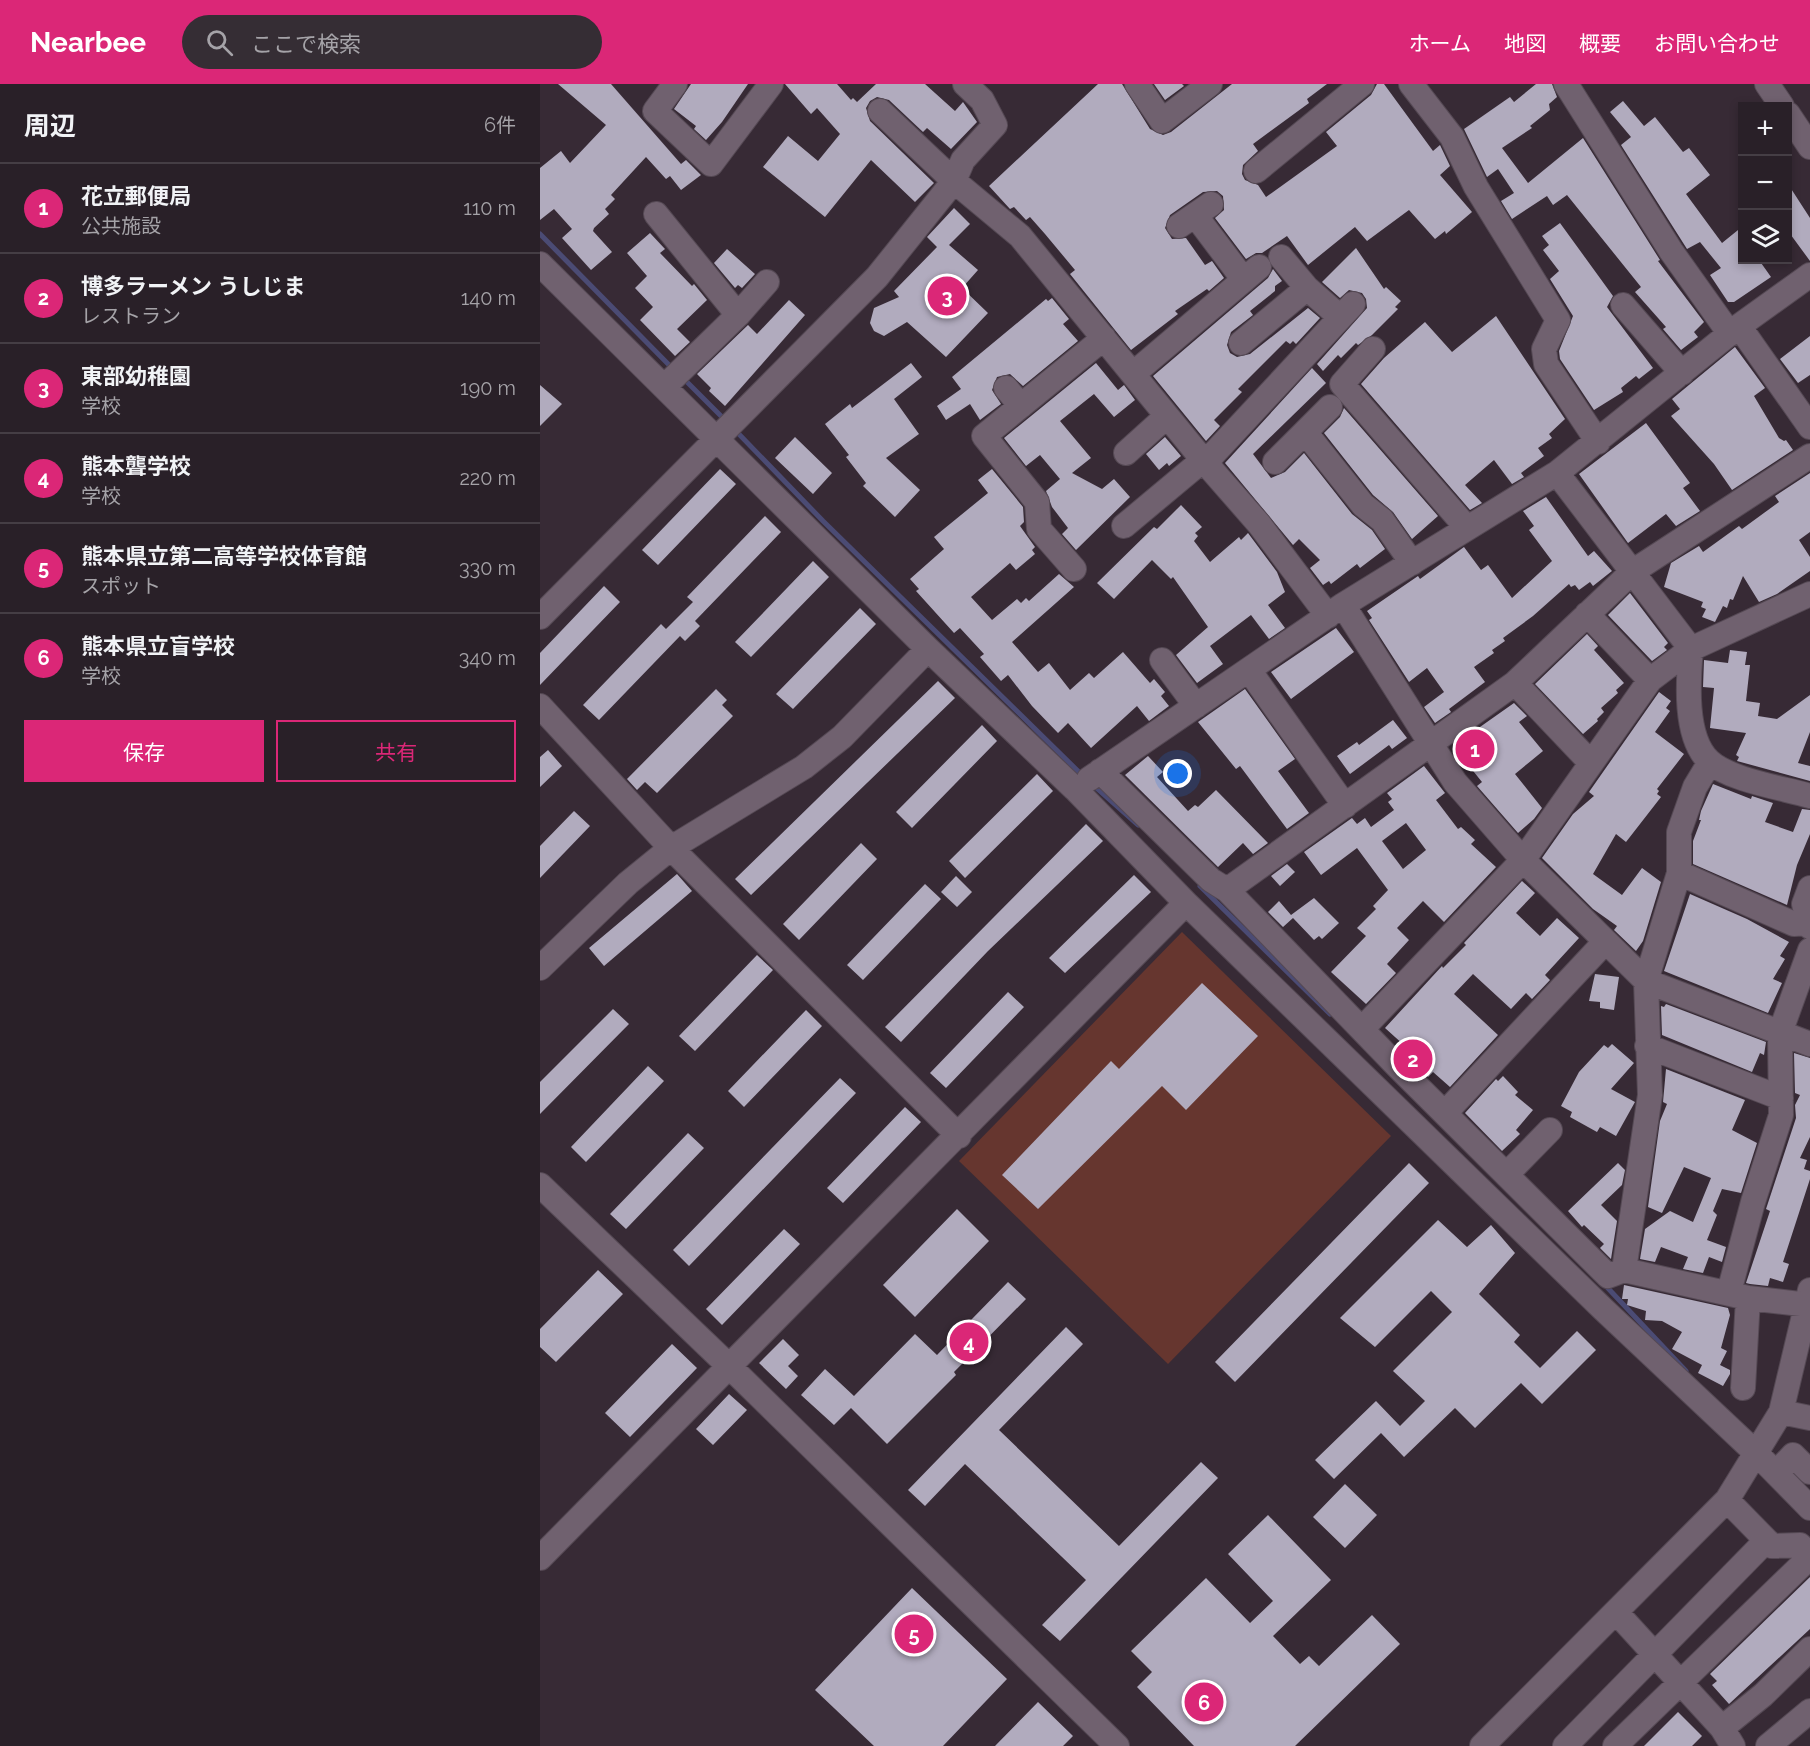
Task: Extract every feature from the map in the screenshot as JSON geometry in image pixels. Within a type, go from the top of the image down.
[{"type":"street","points":[[675,84],[655,111],[711,164],[771,84]]},
{"type":"street","points":[[540,617],[877,277],[954,181],[963,160],[995,125],[982,100],[965,84]]},
{"type":"street","points":[[1137,84],[1168,129],[1210,84]]},
{"type":"street","points":[[1256,171],[1362,84]]},
{"type":"street","points":[[1411,84],[1452,136],[1476,187],[1558,320],[1544,349],[1546,363],[1598,442]]},
{"type":"street","points":[[1566,84],[1671,251],[1810,427]]},
{"type":"street","points":[[1767,84],[1779,102]]},
{"type":"street","points":[[880,111],[954,181],[1020,236],[1204,461],[1336,611],[1455,782],[1523,860],[1646,981],[1810,1044]]},
{"type":"street","points":[[1792,120],[1810,147]]},
{"type":"street","points":[[656,214],[738,315]]},
{"type":"street","points":[[1132,374],[1251,274],[1195,215]]},
{"type":"street","points":[[1125,526],[1204,461],[1346,311],[1307,288],[1281,257]]},
{"type":"street","points":[[540,264],[928,649],[1075,789],[1186,903],[1603,1309],[1756,1453],[1810,1508]]},
{"type":"street","points":[[1075,789],[1336,611],[1557,473],[1735,330],[1810,275]]},
{"type":"street","points":[[664,387],[738,315],[767,282]]},
{"type":"street","points":[[1241,343],[1307,288]]},
{"type":"street","points":[[1623,305],[1682,374]]},
{"type":"street","points":[[1074,569],[1039,529],[1037,502],[984,436],[1104,338]]},
{"type":"street","points":[[1373,349],[1342,384],[1467,528]]},
{"type":"street","points":[[1006,388],[1021,406]]},
{"type":"street","points":[[1275,462],[1330,407]]},
{"type":"street","points":[[1126,453],[1167,416]]},
{"type":"street","points":[[1305,432],[1363,505],[1382,520],[1412,563]]},
{"type":"street","points":[[1227,890],[1515,683],[1632,572],[1810,456]]},
{"type":"street","points":[[1557,473],[1691,650],[1687,689],[1692,722],[1699,746],[1710,762],[1733,774],[1810,796]]},
{"type":"street","points":[[1362,1029],[1523,860],[1650,680],[1691,650],[1810,594]]},
{"type":"street","points":[[1587,614],[1650,680]]},
{"type":"street","points":[[540,968],[628,883],[671,848],[804,767],[842,737],[928,649]]},
{"type":"street","points":[[1162,660],[1196,706]]},
{"type":"street","points":[[1249,670],[1345,806]]},
{"type":"street","points":[[1515,683],[1590,762]]},
{"type":"street","points":[[540,706],[671,848],[959,1136]]},
{"type":"street","points":[[1624,1270],[1650,1095],[1646,981],[1679,873],[1679,832],[1695,787],[1710,762]]},
{"type":"street","points":[[1100,771],[1211,880],[1227,890],[1398,1067],[1608,1276],[1624,1270],[1739,1295],[1809,1300],[1802,1365],[1780,1413],[1727,1500],[1482,1746]]},
{"type":"street","points":[[1679,873],[1794,924],[1810,924],[1804,904],[1810,888]]},
{"type":"street","points":[[540,1558],[731,1368],[1186,903]]},
{"type":"street","points":[[1445,1113],[1605,942]]},
{"type":"street","points":[[1743,1388],[1739,1295],[1753,1202],[1781,1115],[1780,1033],[1810,950]]},
{"type":"street","points":[[1647,1046],[1781,1098]]},
{"type":"street","points":[[1377,1090],[1398,1067]]},
{"type":"street","points":[[1507,1174],[1550,1130]]},
{"type":"street","points":[[540,1185],[731,1368],[1117,1746]]},
{"type":"street","points":[[1780,1413],[1810,1418]]},
{"type":"street","points":[[1776,1473],[1793,1455],[1810,1472]]},
{"type":"street","points":[[1615,1746],[1810,1557],[1800,1545],[1772,1546],[1727,1500]]},
{"type":"street","points":[[1565,1746],[1758,1549]]},
{"type":"street","points":[[1616,1612],[1726,1739],[1763,1695],[1809,1652]]},
{"type":"street","points":[[1768,1746],[1810,1711]]},
{"type":"shaded area","points":[[1182,932],[1391,1136],[1168,1364],[959,1161]]},
{"type":"building","points":[[558,84],[611,84],[681,164],[686,160],[701,175],[681,190],[670,176],[666,179],[646,157],[611,195],[615,199],[605,209],[609,214],[594,228],[593,231],[612,252],[591,270],[562,238],[572,229],[554,209],[540,220],[540,168],[561,151],[570,163],[606,125]]},
{"type":"building","points":[[691,84],[748,84],[722,122],[706,140],[694,129],[696,126],[674,109]]},
{"type":"building","points":[[785,84],[837,84],[851,100],[853,98],[857,102],[876,84],[925,84],[955,111],[963,102],[977,122],[951,149],[927,128],[923,132],[889,100],[877,97],[870,101],[866,108],[870,121],[934,183],[915,202],[871,160],[825,217],[763,167],[788,136],[818,161],[840,134],[817,108],[811,114]]},
{"type":"building","points":[[1098,84],[1122,84],[1150,129],[1163,135],[1171,132],[1232,84],[1327,84],[1307,99],[1309,103],[1253,144],[1258,151],[1243,165],[1242,174],[1245,180],[1258,185],[1266,197],[1337,146],[1326,132],[1371,95],[1377,84],[1384,84],[1433,151],[1440,145],[1450,166],[1440,175],[1472,212],[1446,234],[1445,231],[1435,239],[1409,210],[1367,241],[1355,227],[1308,265],[1287,236],[1262,253],[1256,253],[1246,259],[1215,218],[1224,210],[1223,196],[1217,191],[1203,192],[1170,215],[1165,228],[1172,239],[1186,238],[1205,265],[1212,261],[1224,278],[1209,291],[1207,289],[1175,311],[1178,314],[1131,350],[1070,274],[1075,270],[1045,234],[1030,217],[1026,220],[1014,207],[1010,209],[989,186]]},
{"type":"building","points":[[1154,84],[1182,84],[1184,86],[1165,100]]},
{"type":"building","points":[[1536,84],[1552,84],[1557,97],[1549,104],[1550,110],[1530,126],[1532,128],[1502,148],[1528,183],[1583,138],[1660,260],[1658,261],[1704,322],[1694,332],[1698,337],[1681,350],[1663,329],[1666,327],[1635,292],[1641,287],[1567,195],[1553,205],[1547,196],[1512,219],[1501,201],[1514,193],[1498,169],[1487,177],[1464,129],[1510,97],[1514,102]]},
{"type":"building","points":[[1623,101],[1644,126],[1655,117],[1683,152],[1689,148],[1710,175],[1686,194],[1722,243],[1738,230],[1738,264],[1762,264],[1771,277],[1734,302],[1728,302],[1710,275],[1721,268],[1700,242],[1687,249],[1621,145],[1631,137],[1610,112]]},
{"type":"building","points":[[1792,190],[1810,218],[1810,261],[1792,236]]},
{"type":"building","points":[[954,208],[970,224],[949,245],[978,270],[962,288],[988,313],[946,357],[907,322],[884,336],[874,331],[870,323],[874,308],[899,297],[894,291],[937,247],[927,237]]},
{"type":"building","points":[[1560,223],[1613,296],[1607,307],[1653,368],[1639,379],[1636,376],[1621,388],[1623,392],[1594,410],[1560,359],[1559,351],[1573,316],[1550,279],[1559,271],[1543,250],[1549,245],[1542,236]]},
{"type":"building","points":[[650,233],[665,249],[660,253],[692,286],[694,284],[707,300],[677,329],[690,342],[675,356],[640,320],[653,307],[635,288],[647,276],[627,253]]},
{"type":"building","points":[[1356,248],[1384,289],[1386,287],[1401,301],[1395,307],[1398,309],[1372,335],[1358,345],[1356,343],[1341,358],[1338,355],[1323,371],[1317,364],[1367,308],[1366,299],[1362,293],[1349,290],[1340,298],[1322,282]]},
{"type":"building","points":[[727,249],[755,274],[742,288],[738,285],[735,288],[714,263]]},
{"type":"building","points":[[1273,269],[1282,281],[1275,286],[1275,291],[1250,311],[1253,315],[1231,332],[1227,345],[1230,353],[1237,357],[1250,354],[1308,308],[1320,318],[1296,344],[1293,341],[1290,344],[1286,341],[1238,389],[1242,392],[1214,420],[1220,426],[1206,441],[1153,376],[1268,278]]},
{"type":"building","points":[[1052,298],[1069,319],[1063,324],[1078,341],[1023,386],[1010,374],[997,377],[992,390],[1001,404],[980,420],[970,404],[946,420],[937,406],[961,389],[952,377],[1046,299],[1048,301]]},
{"type":"building","points":[[789,300],[805,315],[725,406],[709,391],[711,388],[697,374],[748,325],[757,334]]},
{"type":"building","points":[[1496,316],[1565,419],[1549,434],[1552,438],[1538,448],[1544,456],[1521,473],[1524,477],[1512,484],[1494,460],[1465,485],[1482,503],[1470,510],[1361,384],[1384,358],[1425,322],[1452,352]]},
{"type":"building","points":[[1810,336],[1810,375],[1798,383],[1780,359]]},
{"type":"building","points":[[1735,347],[1765,388],[1754,396],[1779,438],[1786,440],[1793,450],[1732,490],[1714,464],[1671,416],[1680,409],[1672,399]]},
{"type":"building","points":[[911,363],[922,377],[894,399],[919,434],[886,458],[920,490],[895,517],[863,486],[866,483],[846,457],[849,455],[825,424],[850,404],[852,408]]},
{"type":"building","points":[[1096,363],[1118,390],[1124,385],[1135,400],[1114,417],[1094,394],[1060,421],[1091,458],[1072,473],[1102,489],[1114,479],[1130,497],[1076,550],[1062,534],[1068,528],[1052,507],[1046,491],[1060,479],[1040,455],[1026,466],[1004,438]]},
{"type":"building","points":[[1312,368],[1326,383],[1253,454],[1271,478],[1285,472],[1304,453],[1352,514],[1372,530],[1385,549],[1360,568],[1357,564],[1331,584],[1329,581],[1323,585],[1310,568],[1320,560],[1299,539],[1293,545],[1225,463]]},
{"type":"building","points":[[540,385],[562,404],[540,426]]},
{"type":"building","points":[[1344,408],[1438,516],[1412,539],[1393,512],[1373,495],[1324,433],[1340,417]]},
{"type":"building","points":[[1646,423],[1690,483],[1683,488],[1700,511],[1676,526],[1666,514],[1628,543],[1579,474]]},
{"type":"building","points":[[795,437],[832,473],[813,494],[775,458]]},
{"type":"building","points":[[1165,437],[1181,456],[1169,466],[1167,463],[1159,470],[1146,454]]},
{"type":"building","points":[[720,469],[736,484],[658,565],[642,550]]},
{"type":"building","points":[[992,469],[1023,507],[1024,522],[1020,526],[1035,547],[1032,550],[1035,554],[1016,570],[1010,563],[971,597],[992,620],[1017,599],[1021,603],[1026,598],[1029,601],[1059,574],[1074,587],[1012,642],[1038,672],[1049,663],[1070,690],[1089,673],[1094,678],[1123,652],[1150,683],[1154,679],[1165,692],[1161,696],[1169,706],[1149,721],[1137,706],[1091,748],[1068,723],[1058,733],[1032,706],[1008,675],[1001,681],[980,657],[984,654],[960,628],[954,633],[916,591],[919,589],[910,579],[944,549],[934,537],[988,493],[978,480]]},
{"type":"building","points":[[1810,473],[1810,532],[1799,540],[1810,557],[1810,571],[1777,594],[1759,602],[1743,576],[1733,600],[1730,599],[1727,608],[1723,606],[1715,622],[1702,617],[1706,609],[1701,607],[1703,602],[1664,587],[1671,563],[1699,546],[1703,552],[1739,526],[1742,529],[1779,502],[1775,496]]},
{"type":"building","points":[[1546,497],[1588,556],[1594,551],[1612,571],[1593,586],[1590,582],[1579,590],[1575,585],[1571,587],[1569,584],[1533,616],[1503,638],[1505,641],[1492,650],[1494,653],[1474,667],[1485,682],[1449,709],[1451,712],[1435,723],[1424,707],[1444,692],[1427,668],[1409,682],[1369,620],[1372,618],[1367,611],[1418,576],[1420,579],[1464,547],[1481,570],[1488,565],[1512,598],[1552,561],[1529,530],[1534,526],[1523,511]]},
{"type":"building","points":[[1181,505],[1202,527],[1195,533],[1198,536],[1194,541],[1210,562],[1239,537],[1241,540],[1248,533],[1277,572],[1285,592],[1268,605],[1285,628],[1269,639],[1251,615],[1210,646],[1223,664],[1197,683],[1176,655],[1208,627],[1173,577],[1171,579],[1152,560],[1114,599],[1097,583],[1154,527],[1157,529]]},
{"type":"building","points":[[765,516],[781,532],[695,621],[700,626],[685,641],[680,636],[599,720],[583,705],[661,624],[666,629],[693,602],[687,597]]},
{"type":"building","points":[[813,561],[829,577],[751,657],[735,642]]},
{"type":"building","points":[[604,586],[620,602],[540,685],[540,653]]},
{"type":"building","points":[[1630,593],[1668,643],[1664,647],[1667,650],[1652,661],[1608,615]]},
{"type":"building","points":[[860,608],[876,624],[793,709],[776,694]]},
{"type":"building","points":[[1336,628],[1354,652],[1291,699],[1271,672]]},
{"type":"building","points":[[1587,634],[1598,646],[1594,650],[1624,683],[1616,690],[1618,693],[1601,708],[1604,712],[1597,719],[1598,721],[1583,734],[1535,684]]},
{"type":"building","points":[[1730,650],[1747,652],[1745,665],[1750,665],[1746,701],[1760,703],[1758,716],[1777,719],[1810,695],[1810,732],[1798,763],[1810,766],[1810,781],[1737,761],[1739,757],[1736,755],[1746,733],[1710,728],[1714,688],[1703,687],[1704,660],[1728,663]]},
{"type":"building","points":[[938,681],[955,698],[751,895],[735,879]]},
{"type":"building","points":[[716,689],[727,700],[722,705],[733,716],[657,793],[645,782],[637,790],[627,779]]},
{"type":"building","points":[[1245,689],[1295,759],[1278,771],[1309,813],[1287,829],[1240,766],[1236,769],[1198,722]]},
{"type":"building","points":[[1659,692],[1671,701],[1666,708],[1670,711],[1655,732],[1684,754],[1657,789],[1659,791],[1657,794],[1661,797],[1626,842],[1616,834],[1593,874],[1622,895],[1642,868],[1661,882],[1643,941],[1636,951],[1614,930],[1617,926],[1593,909],[1542,858],[1573,814],[1594,796],[1589,792]]},
{"type":"building","points":[[1514,703],[1527,716],[1519,722],[1543,751],[1515,774],[1542,808],[1534,819],[1518,833],[1477,786],[1482,782],[1453,746]]},
{"type":"building","points":[[1393,720],[1407,738],[1392,749],[1389,745],[1350,774],[1337,756],[1357,742],[1359,745]]},
{"type":"building","points":[[982,725],[997,741],[912,828],[896,812]]},
{"type":"building","points":[[548,750],[562,766],[540,787],[540,757]]},
{"type":"building","points":[[1148,756],[1163,772],[1157,777],[1188,811],[1195,805],[1198,807],[1216,790],[1268,843],[1253,854],[1243,843],[1218,867],[1125,775]]},
{"type":"building","points":[[1424,766],[1445,793],[1436,800],[1458,829],[1461,827],[1475,840],[1471,844],[1496,867],[1444,922],[1423,901],[1397,928],[1409,940],[1387,964],[1396,973],[1366,1004],[1331,972],[1366,936],[1357,928],[1376,909],[1373,906],[1388,890],[1357,848],[1321,875],[1304,852],[1352,818],[1357,824],[1365,818],[1371,827],[1394,810],[1388,802],[1392,799],[1387,793]],"holes":[[[1406,823],[1426,850],[1403,869],[1382,841]]]},
{"type":"building","points":[[1037,774],[1053,791],[965,878],[949,861]]},
{"type":"building","points":[[1713,784],[1751,799],[1752,796],[1773,803],[1765,822],[1793,832],[1802,809],[1810,810],[1810,834],[1797,865],[1787,905],[1693,864],[1693,841],[1701,820],[1699,820],[1701,811]]},
{"type":"building","points":[[574,811],[590,826],[540,878],[540,846]]},
{"type":"building","points":[[1086,824],[1103,841],[988,951],[901,1042],[885,1027]]},
{"type":"building","points":[[861,843],[877,859],[799,940],[783,924]]},
{"type":"building","points":[[1287,864],[1295,872],[1280,886],[1271,876]]},
{"type":"building","points":[[677,874],[692,891],[604,966],[589,948]]},
{"type":"building","points":[[1134,875],[1151,892],[1065,973],[1049,958]]},
{"type":"building","points":[[956,876],[972,892],[957,907],[941,892]]},
{"type":"building","points":[[1522,881],[1535,893],[1516,913],[1540,936],[1557,918],[1579,938],[1545,975],[1550,980],[1532,999],[1526,993],[1511,1009],[1473,974],[1454,994],[1498,1035],[1450,1087],[1433,1072],[1428,1077],[1401,1050],[1405,1046],[1385,1028],[1442,966],[1443,968],[1466,945],[1464,943]]},
{"type":"building","points":[[925,884],[941,899],[863,980],[847,965]]},
{"type":"building","points":[[1690,894],[1747,919],[1789,942],[1780,956],[1785,959],[1773,979],[1782,983],[1768,1013],[1664,971]]},
{"type":"building","points":[[1314,898],[1339,923],[1322,939],[1319,936],[1314,940],[1293,918],[1283,927],[1268,912],[1279,901],[1291,915]]},
{"type":"building","points":[[757,955],[773,970],[695,1051],[679,1036]]},
{"type":"building","points":[[1595,974],[1619,977],[1614,1010],[1600,1008],[1600,1002],[1589,1001]]},
{"type":"building","points":[[1202,983],[1258,1036],[1186,1110],[1162,1086],[1038,1209],[1002,1175],[1111,1061],[1119,1069]]},
{"type":"building","points":[[1008,992],[1024,1007],[946,1088],[930,1073]]},
{"type":"building","points":[[1666,1004],[1766,1042],[1764,1055],[1760,1053],[1752,1072],[1662,1035],[1661,1006],[1664,1007]]},
{"type":"building","points":[[613,1009],[629,1024],[540,1114],[540,1082]]},
{"type":"building","points":[[806,1010],[822,1026],[744,1107],[728,1091]]},
{"type":"building","points":[[1612,1044],[1634,1063],[1611,1089],[1635,1102],[1616,1136],[1600,1127],[1597,1132],[1570,1117],[1572,1112],[1561,1106],[1579,1072],[1604,1045],[1608,1048]]},
{"type":"building","points":[[1794,1053],[1810,1058],[1810,1137],[1800,1158],[1807,1160],[1804,1169],[1810,1171],[1810,1179],[1783,1262],[1789,1264],[1783,1282],[1770,1278],[1768,1286],[1750,1284],[1746,1283],[1770,1211],[1766,1209],[1796,1118],[1795,1105],[1800,1095],[1795,1093]]},
{"type":"building","points":[[648,1066],[664,1081],[586,1162],[571,1147]]},
{"type":"building","points":[[1666,1069],[1745,1100],[1732,1130],[1757,1143],[1741,1193],[1722,1189],[1713,1211],[1717,1215],[1707,1240],[1726,1247],[1722,1262],[1709,1257],[1703,1273],[1683,1269],[1688,1257],[1661,1247],[1655,1262],[1640,1259],[1645,1229],[1670,1211],[1693,1222],[1711,1178],[1684,1167],[1662,1213],[1648,1207],[1660,1121],[1667,1104],[1663,1102]]},
{"type":"building","points":[[1503,1076],[1518,1092],[1515,1095],[1533,1110],[1516,1130],[1520,1134],[1502,1151],[1465,1113],[1496,1079],[1498,1081]]},
{"type":"building","points":[[840,1078],[856,1093],[689,1266],[673,1250]]},
{"type":"building","points":[[905,1107],[921,1122],[843,1203],[827,1188]]},
{"type":"building","points":[[688,1133],[704,1148],[626,1229],[610,1214]]},
{"type":"building","points":[[1409,1163],[1429,1183],[1235,1382],[1215,1362]]},
{"type":"building","points":[[1618,1163],[1625,1170],[1622,1185],[1601,1205],[1617,1221],[1611,1259],[1600,1248],[1604,1244],[1584,1225],[1582,1227],[1568,1211]]},
{"type":"building","points":[[957,1209],[989,1241],[915,1317],[883,1285]]},
{"type":"building","points":[[1438,1220],[1467,1247],[1491,1225],[1515,1253],[1479,1294],[1520,1335],[1514,1342],[1540,1368],[1577,1331],[1596,1350],[1542,1404],[1521,1383],[1475,1428],[1455,1408],[1404,1457],[1381,1433],[1334,1479],[1315,1460],[1376,1401],[1400,1426],[1425,1401],[1393,1371],[1452,1312],[1431,1291],[1375,1347],[1340,1318]]},
{"type":"building","points":[[784,1229],[800,1244],[722,1325],[706,1309]]},
{"type":"building","points":[[598,1270],[623,1294],[556,1362],[540,1347],[540,1329]]},
{"type":"building","points":[[1008,1282],[1026,1299],[954,1372],[956,1375],[887,1444],[851,1408],[834,1425],[801,1395],[825,1369],[854,1396],[915,1334],[937,1355]]},
{"type":"building","points":[[1624,1285],[1728,1308],[1730,1315],[1721,1348],[1727,1351],[1720,1365],[1730,1370],[1730,1374],[1723,1386],[1698,1373],[1702,1365],[1672,1349],[1682,1332],[1662,1321],[1645,1320],[1646,1311],[1627,1305],[1628,1299],[1622,1299]]},
{"type":"building","points":[[1066,1327],[1083,1344],[999,1430],[1119,1546],[1201,1462],[1218,1478],[1060,1641],[1042,1625],[1086,1580],[965,1464],[925,1506],[908,1490]]},
{"type":"building","points":[[783,1339],[799,1355],[788,1366],[798,1376],[786,1389],[759,1363]]},
{"type":"building","points":[[672,1344],[697,1368],[630,1437],[605,1413]]},
{"type":"building","points":[[729,1394],[747,1410],[713,1445],[696,1429]]},
{"type":"building","points":[[1345,1484],[1377,1515],[1345,1548],[1313,1517]]},
{"type":"building","points":[[1268,1515],[1331,1580],[1273,1636],[1300,1664],[1309,1656],[1319,1666],[1372,1615],[1400,1644],[1295,1746],[1194,1746],[1137,1687],[1152,1672],[1131,1651],[1206,1578],[1250,1623],[1273,1601],[1228,1554]]},
{"type":"building","points":[[1810,1577],[1810,1629],[1729,1704],[1712,1685],[1717,1681],[1710,1674]]},
{"type":"building","points":[[912,1588],[1007,1679],[943,1746],[874,1746],[815,1690]]},
{"type":"building","points":[[1038,1702],[1073,1736],[1063,1746],[995,1746]]},
{"type":"building","points":[[1678,1712],[1702,1736],[1692,1746],[1644,1746]]},
{"type":"waterway","points":[[540,234],[674,370]]},
{"type":"waterway","points":[[683,378],[725,420]]},
{"type":"waterway","points":[[734,429],[823,521],[1084,777]]},
{"type":"waterway","points":[[1093,785],[1138,825]]},
{"type":"waterway","points":[[1200,886],[1330,1014]]},
{"type":"waterway","points":[[1604,1284],[1686,1371]]},
{"type":"place","name":"東部幼稚園","points":[[947,296]]},
{"type":"place","name":"花立郵便局","points":[[1475,749]]},
{"type":"place","name":"博多ラーメン うしじま","points":[[1413,1059]]},
{"type":"place","name":"熊本聾学校","points":[[969,1342]]},
{"type":"place","name":"熊本県立第二高等学校体育館","points":[[914,1634]]},
{"type":"place","name":"熊本県立盲学校","points":[[1204,1702]]}]
